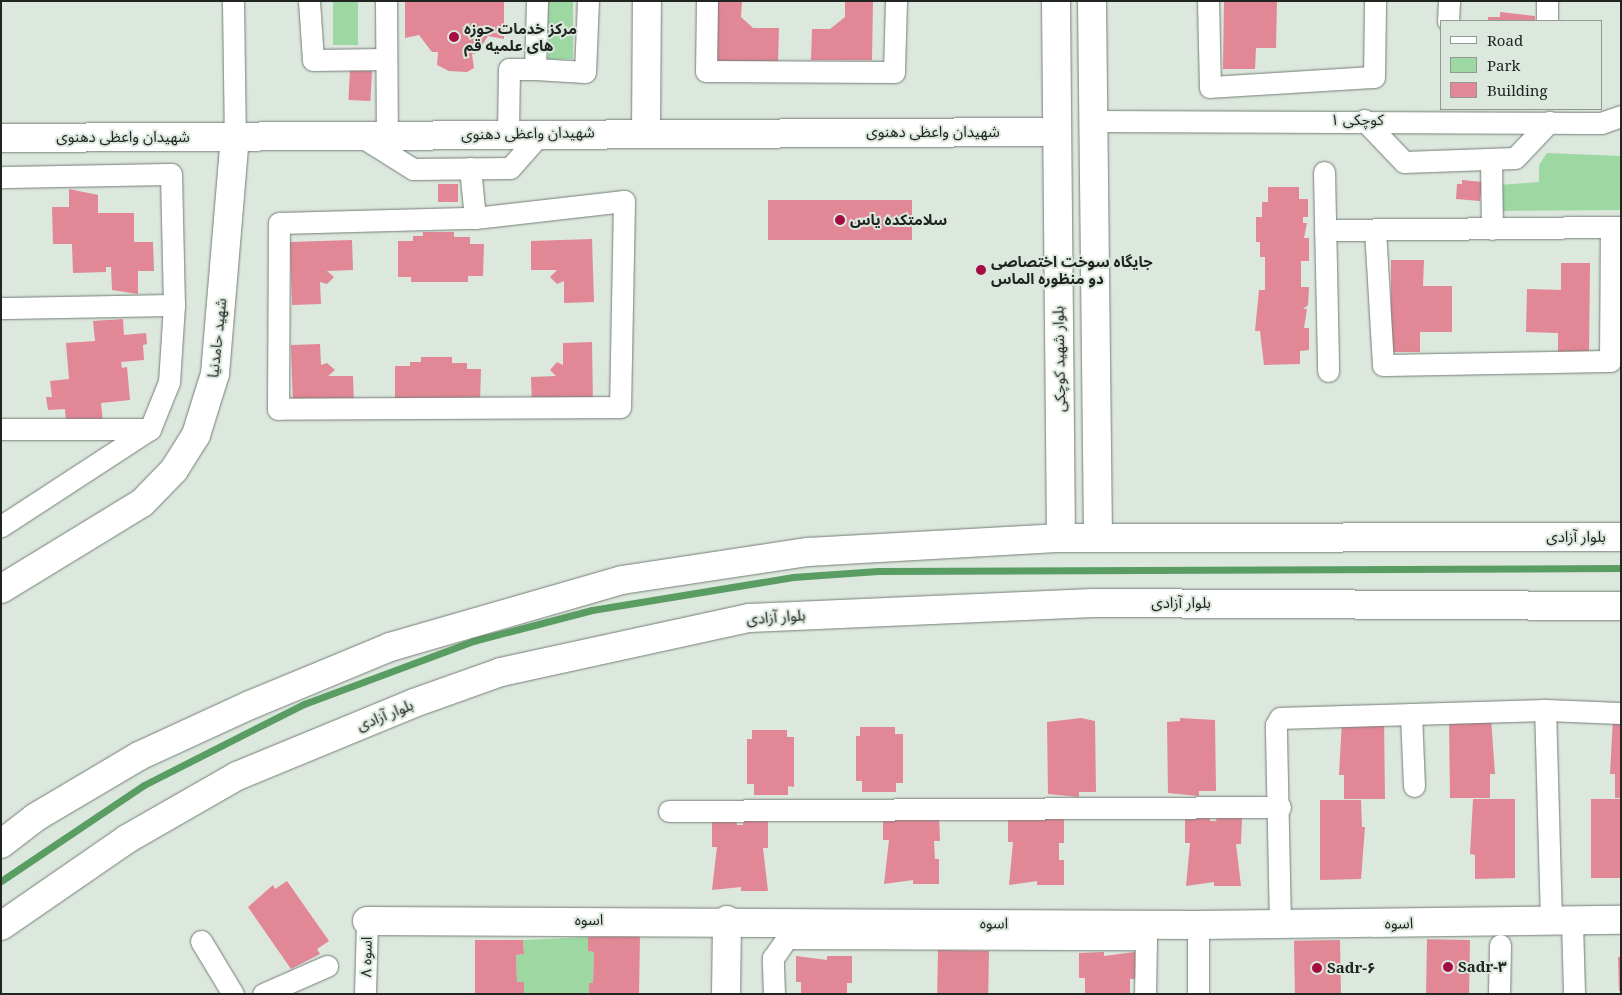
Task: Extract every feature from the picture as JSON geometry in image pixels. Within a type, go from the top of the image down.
[{"type":"street","points":[[233,1],[235,137]]},
{"type":"street","points":[[309,1],[313,60],[386,59]]},
{"type":"street","points":[[386,1],[387,135]]},
{"type":"street","points":[[536,69],[537,1]]},
{"type":"street","points":[[508,134],[509,69],[585,72],[588,1]]},
{"type":"street","points":[[646,132],[647,1]]},
{"type":"street","points":[[707,1],[706,71],[894,72],[896,1]]},
{"type":"street","name":"بلوار شهید کوچکی","points":[[1056,1],[1060,538]]},
{"type":"street","points":[[1092,1],[1098,537]]},
{"type":"street","points":[[1208,1],[1210,87],[1374,77],[1375,1]]},
{"type":"street","points":[[1448,1],[1448,20]]},
{"type":"street","points":[[1547,1],[1547,20]]},
{"type":"street","name":"کوچکی ۱","points":[[1092,120],[1364,120],[1445,114],[1549,122],[1602,123],[1621,116]]},
{"type":"street","points":[[1364,120],[1404,162],[1515,158],[1549,122]]},
{"type":"street","name":"شهیدان واعظی دهنوی","points":[[1,138],[646,132],[1056,132]]},
{"type":"street","points":[[358,135],[413,169],[510,168],[541,133]]},
{"type":"street","name":"شهید حامدنیا","points":[[1,589],[142,503],[174,470],[196,435],[215,374],[235,137]]},
{"type":"street","points":[[1491,159],[1492,229]]},
{"type":"street","points":[[470,168],[474,218]]},
{"type":"street","points":[[1324,172],[1328,371]]},
{"type":"street","points":[[1,177],[171,174],[174,305],[169,382],[150,429],[1,526]]},
{"type":"street","points":[[624,201],[620,406],[278,409],[279,223],[474,218],[624,201]]},
{"type":"street","points":[[1325,230],[1616,227],[1610,361],[1383,365],[1375,230]]},
{"type":"street","points":[[1,308],[174,305]]},
{"type":"street","points":[[1,429],[150,429]]},
{"type":"street","points":[[1060,478],[1079,488],[1098,476]]},
{"type":"street","name":"بلوار آزادی","points":[[1,844],[36,817],[139,756],[390,647],[530,604],[622,580],[715,564],[808,552],[1060,538],[1621,537]]},
{"type":"street","name":"بلوار آزادی","points":[[1,926],[127,839],[237,776],[414,703],[501,672],[750,618],[1093,604],[1621,606]]},
{"type":"street","points":[[1545,710],[1562,921],[1574,994]]},
{"type":"street","points":[[1280,924],[1280,807],[1276,726],[1280,718],[1545,710],[1621,713]]},
{"type":"street","points":[[1411,714],[1414,786]]},
{"type":"street","points":[[669,811],[1280,807]]},
{"type":"street","points":[[726,994],[727,920]]},
{"type":"street","name":"اسوه","points":[[367,921],[727,920],[1198,925],[1621,920]]},
{"type":"street","name":"اسوه ۸","points":[[365,994],[367,921]]},
{"type":"street","points":[[1198,925],[1198,994]]},
{"type":"street","points":[[774,994],[773,958],[787,938],[807,938],[1146,939],[1145,994]]},
{"type":"street","points":[[201,941],[233,994]]},
{"type":"street","points":[[1499,994],[1500,945]]},
{"type":"street","points":[[263,994],[327,966]]},
{"type":"green space","points":[[333,1],[358,1],[358,45],[333,45]]},
{"type":"green space","points":[[548,1],[573,1],[573,59],[548,59]]},
{"type":"green space","points":[[1547,153],[1621,156],[1621,210],[1499,211],[1499,185],[1539,182],[1539,165]]},
{"type":"green space","points":[[588,937],[588,951],[594,952],[593,983],[589,983],[589,994],[524,994],[524,982],[517,982],[516,955],[524,954],[523,940]]},
{"type":"building","name":"مرکز خدمات حوزه های علمیه قم","points":[[405,1],[504,1],[504,39],[488,36],[477,53],[472,54],[474,68],[467,72],[449,71],[437,65],[438,52],[432,52],[419,35],[405,38]]},
{"type":"building","points":[[712,1],[742,1],[741,17],[753,28],[779,28],[778,62],[712,62]]},
{"type":"building","points":[[845,1],[873,1],[872,60],[811,60],[812,29],[830,29],[845,17]]},
{"type":"building","points":[[1224,1],[1277,2],[1276,48],[1256,48],[1255,69],[1223,69]]},
{"type":"building","points":[[1500,12],[1535,16],[1535,20],[1488,20],[1488,17],[1500,17]]},
{"type":"building","points":[[350,70],[372,71],[370,101],[348,100]]},
{"type":"building","points":[[1462,180],[1482,182],[1480,201],[1456,199],[1457,184],[1462,184]]},
{"type":"building","points":[[438,184],[458,184],[458,202],[438,202]]},
{"type":"building","points":[[1268,187],[1299,187],[1299,199],[1308,199],[1308,217],[1303,217],[1303,223],[1307,223],[1304,238],[1309,238],[1309,261],[1301,261],[1301,287],[1309,287],[1308,305],[1303,309],[1307,309],[1304,328],[1309,328],[1309,350],[1300,351],[1300,364],[1264,365],[1260,331],[1255,331],[1259,290],[1265,290],[1265,257],[1260,257],[1260,242],[1256,242],[1256,217],[1262,217],[1262,202],[1268,202]]},
{"type":"building","points":[[69,189],[98,195],[98,213],[134,213],[134,242],[153,242],[154,271],[138,271],[138,294],[112,290],[111,267],[106,267],[106,272],[73,273],[72,244],[53,244],[52,207],[69,207]]},
{"type":"building","name":"سلامتکده یاس","points":[[768,200],[912,200],[912,240],[768,240]]},
{"type":"building","points":[[423,232],[454,232],[454,237],[470,237],[470,244],[484,244],[483,276],[468,276],[468,282],[411,282],[411,277],[398,277],[398,241],[413,241],[413,236],[423,236]]},
{"type":"building","points":[[592,239],[594,302],[564,303],[564,281],[557,284],[550,277],[557,270],[531,270],[531,241]]},
{"type":"building","points":[[352,240],[353,270],[327,271],[334,277],[327,284],[320,282],[321,304],[292,305],[290,242]]},
{"type":"building","points":[[1391,260],[1424,260],[1423,286],[1452,286],[1452,332],[1420,332],[1420,352],[1391,352]]},
{"type":"building","points":[[1561,263],[1590,263],[1589,353],[1558,353],[1558,333],[1526,332],[1527,289],[1561,290]]},
{"type":"building","points":[[123,319],[124,335],[146,333],[147,344],[143,345],[144,360],[121,362],[122,368],[127,367],[130,400],[101,403],[103,422],[66,425],[65,409],[48,410],[46,397],[52,397],[50,381],[69,379],[66,343],[95,341],[93,321]]},
{"type":"building","points":[[592,342],[593,405],[532,407],[531,377],[556,376],[550,370],[557,362],[563,365],[563,343]]},
{"type":"building","points":[[320,344],[321,365],[327,363],[335,370],[328,376],[353,376],[354,405],[293,407],[291,345]]},
{"type":"building","points":[[421,357],[452,357],[452,363],[467,363],[467,369],[481,369],[480,402],[395,402],[395,366],[410,366],[410,362],[421,362]]},
{"type":"building","points":[[1081,718],[1095,721],[1096,792],[1079,792],[1079,797],[1048,794],[1047,722]]},
{"type":"building","points":[[1180,718],[1215,720],[1216,791],[1199,791],[1199,796],[1168,793],[1167,722],[1180,721]]},
{"type":"building","points":[[1613,718],[1621,718],[1621,798],[1615,798],[1615,774],[1610,774]]},
{"type":"building","points":[[1384,719],[1385,799],[1344,799],[1344,775],[1339,775],[1342,720]]},
{"type":"building","points":[[1449,719],[1491,719],[1495,774],[1490,774],[1490,798],[1450,798]]},
{"type":"building","points":[[860,727],[895,727],[895,734],[903,734],[903,783],[896,783],[896,792],[862,792],[862,781],[856,781],[856,736],[860,736]]},
{"type":"building","points":[[752,730],[787,730],[787,737],[794,737],[794,787],[788,786],[788,795],[754,795],[754,784],[747,784],[747,739],[752,739]]},
{"type":"building","points":[[1473,799],[1515,799],[1515,878],[1475,879],[1475,855],[1470,854]]},
{"type":"building","points":[[1591,799],[1621,799],[1621,878],[1591,878]]},
{"type":"building","points":[[1320,800],[1361,800],[1362,827],[1365,827],[1361,879],[1320,880]]},
{"type":"building","points":[[939,814],[940,841],[934,841],[935,859],[939,859],[939,884],[913,884],[913,880],[884,884],[889,840],[883,840],[883,815]]},
{"type":"building","points":[[1008,816],[1039,820],[1039,816],[1064,816],[1064,843],[1059,843],[1059,860],[1064,860],[1064,885],[1037,885],[1037,881],[1009,885],[1013,842],[1008,842]]},
{"type":"building","points":[[1185,817],[1210,817],[1210,821],[1216,821],[1217,817],[1242,817],[1241,844],[1236,844],[1241,886],[1214,886],[1214,882],[1186,886],[1190,843],[1185,843]]},
{"type":"building","points":[[736,821],[737,825],[743,825],[743,821],[768,821],[768,848],[763,848],[768,891],[741,891],[741,887],[712,890],[717,847],[712,847],[712,822]]},
{"type":"building","points":[[287,881],[329,941],[317,949],[320,954],[291,969],[248,907],[273,885],[275,889]]},
{"type":"building","points":[[640,935],[639,994],[589,994],[589,983],[593,983],[594,952],[588,951],[588,937]]},
{"type":"building","name":"Sadr-۳","points":[[1427,939],[1470,940],[1469,994],[1426,993]]},
{"type":"building","points":[[475,940],[523,940],[524,954],[516,955],[517,982],[524,982],[524,994],[475,994]]},
{"type":"building","name":"Sadr-۶","points":[[1340,940],[1341,994],[1295,994],[1294,941]]},
{"type":"building","points":[[938,950],[989,951],[988,994],[937,994]]},
{"type":"building","points":[[1104,952],[1104,956],[1135,952],[1136,979],[1130,979],[1130,994],[1085,994],[1085,978],[1079,978],[1079,953]]},
{"type":"building","points":[[796,956],[827,960],[827,956],[852,956],[852,983],[847,983],[847,994],[801,994],[801,982],[796,982]]},
{"type":"building","points":[[1618,957],[1621,957],[1621,991],[1619,991]]},
{"type":"waterway","points":[[1,881],[144,785],[304,704],[473,641],[592,610],[793,577],[878,571],[1621,568]]},
{"type":"place","name":"مرکز خدمات حوزه های علمیه قم","points":[[454,37]]},
{"type":"place","name":"سلامتکده یاس","points":[[840,220]]},
{"type":"place","name":"جایگاه سوخت اختصاصی دو منظوره الماس","points":[[981,270]]},
{"type":"place","name":"Sadr-۳","points":[[1448,967]]},
{"type":"place","name":"Sadr-۶","points":[[1317,968]]}]
